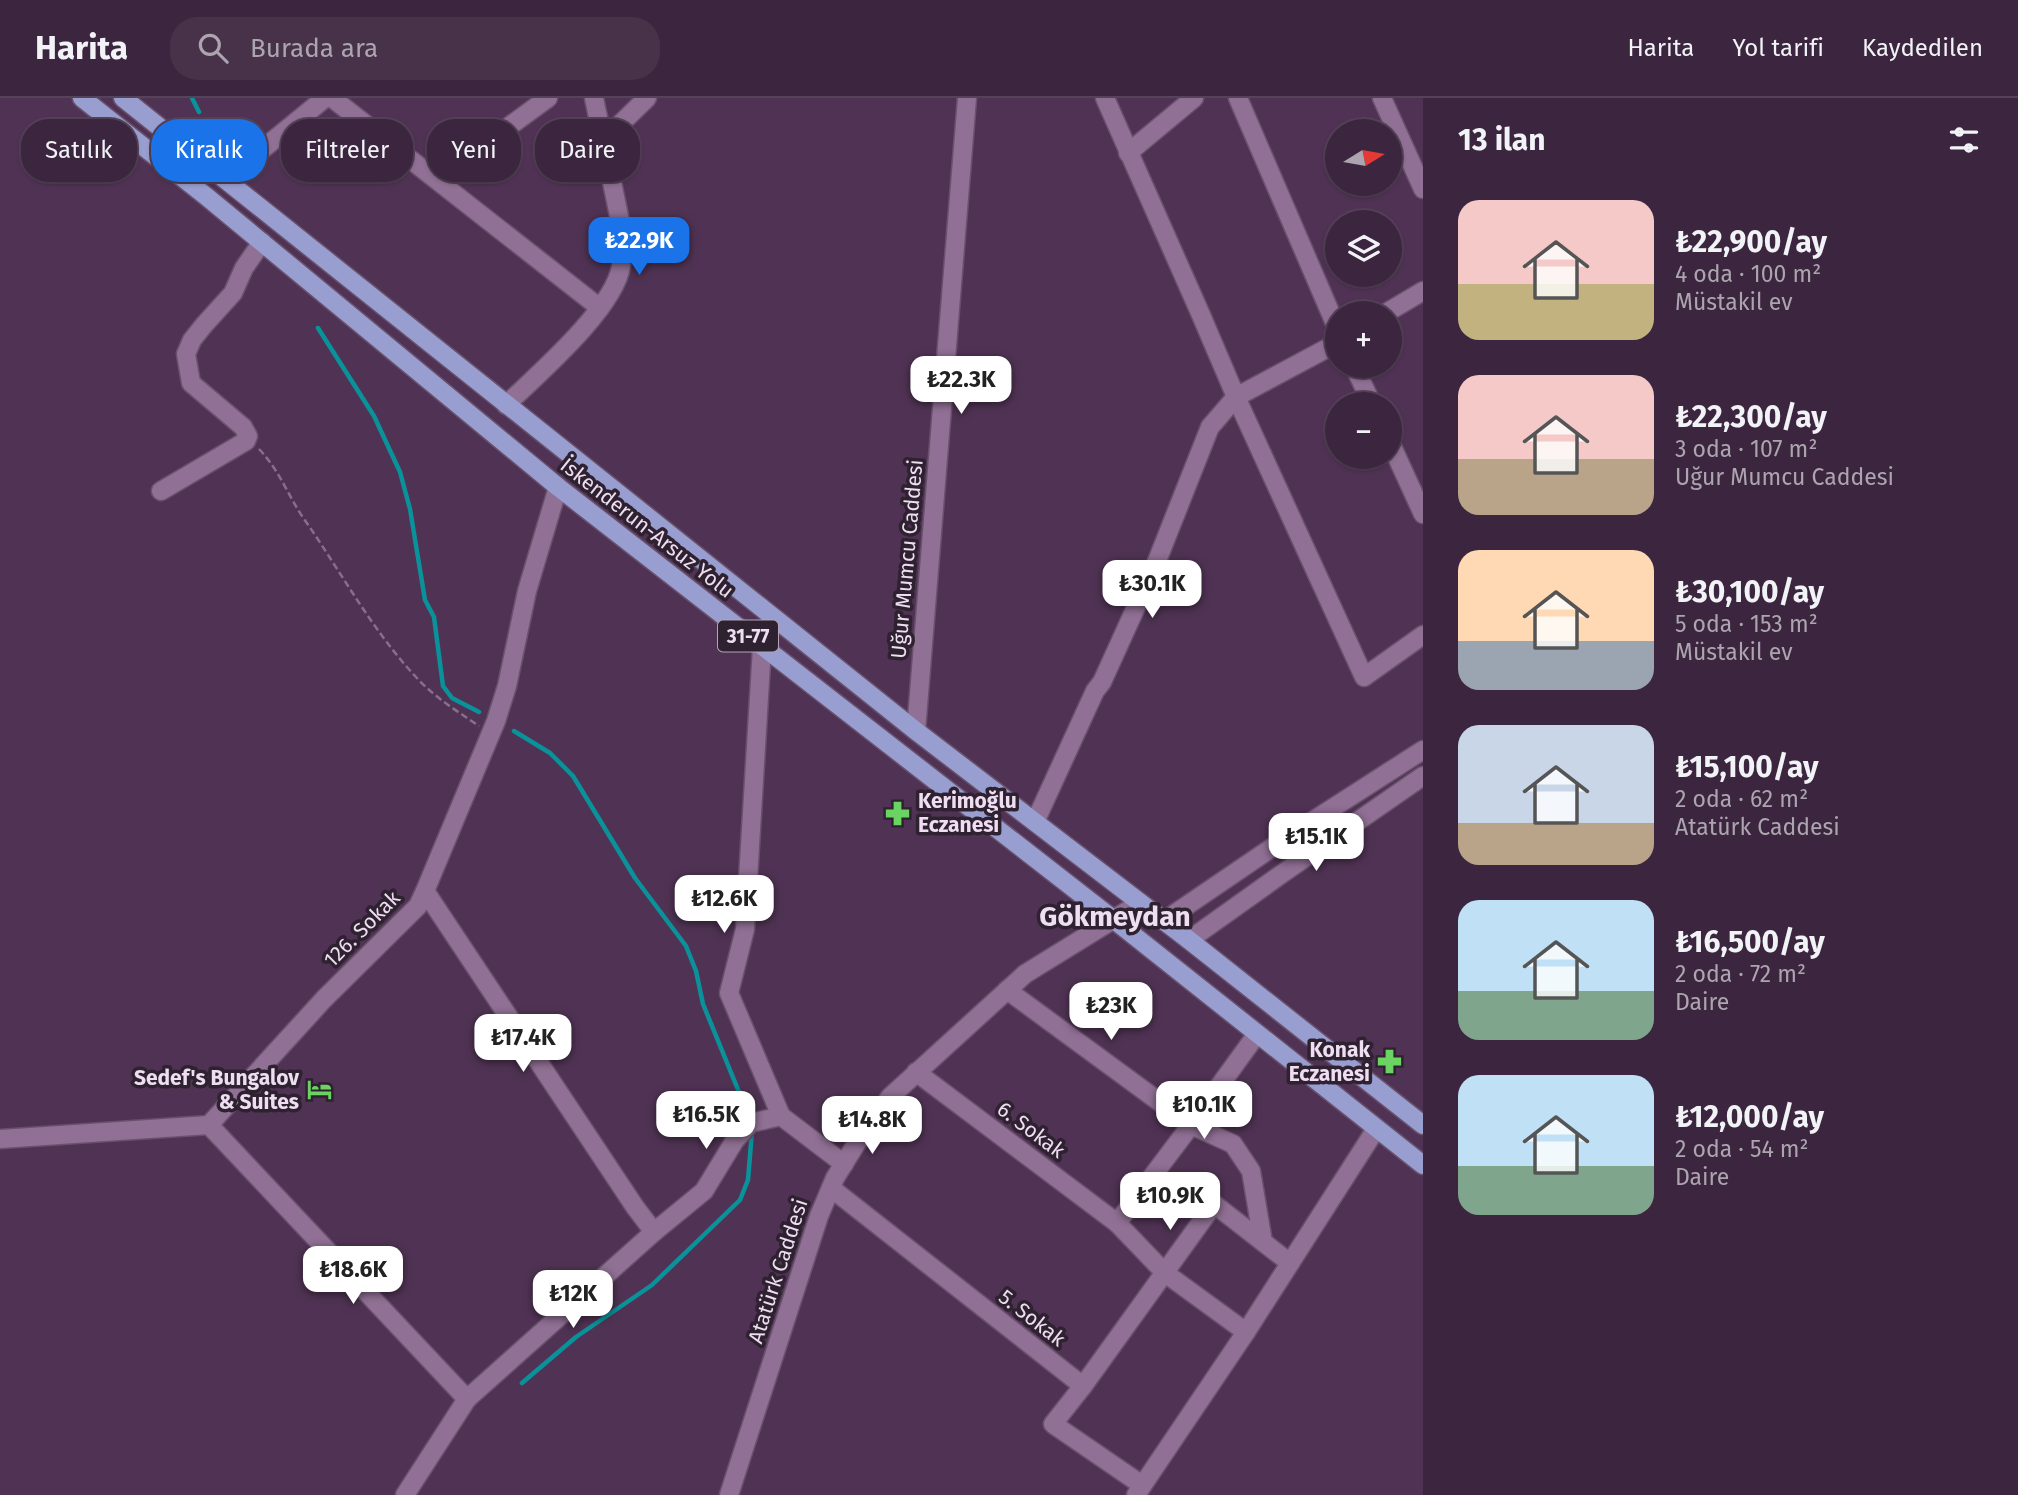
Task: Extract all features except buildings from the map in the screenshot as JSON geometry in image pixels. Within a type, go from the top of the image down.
[{"type":"main road","name":"İskenderun-Arsuz Yolu","points":[[82,98],[262,242],[558,487],[1113,919],[1423,1165]]},
{"type":"main road","name":"İskenderun-Arsuz Yolu","points":[[123,98],[151,120]]},
{"type":"main road","name":"İskenderun-Arsuz Yolu","points":[[230,182],[916,731],[1189,940],[1423,1125]]},
{"type":"street","points":[[267,145],[325,98]]},
{"type":"street","points":[[332,98],[427,171]]},
{"type":"street","points":[[519,119],[548,98]]},
{"type":"street","points":[[594,98],[598,119]]},
{"type":"street","points":[[626,119],[647,98]]},
{"type":"street","name":"Uğur Mumcu Caddesi","points":[[916,731],[967,98]]},
{"type":"street","points":[[1105,98],[1236,397],[1364,677],[1423,635]]},
{"type":"street","points":[[1128,152],[1194,98]]},
{"type":"street","points":[[1238,98],[1325,301]]},
{"type":"street","points":[[1382,98],[1423,189]]},
{"type":"street","points":[[441,182],[600,309]]},
{"type":"street","points":[[506,405],[592,319],[621,269],[622,242],[611,182]]},
{"type":"street","points":[[161,491],[246,441],[248,436],[243,426],[191,383],[186,354],[192,341],[233,293],[244,268],[262,242]]},
{"type":"street","points":[[1402,303],[1423,291]]},
{"type":"street","points":[[1035,822],[1157,561],[1210,427],[1236,397],[1325,349]]},
{"type":"street","points":[[1402,468],[1423,514]]},
{"type":"street","name":"126. Sokak","points":[[209,1125],[324,999],[418,905],[491,734],[507,685],[527,591],[558,487]]},
{"type":"street","points":[[762,647],[745,929],[729,993],[781,1116],[844,1164]]},
{"type":"street","points":[[1164,921],[1423,750]]},
{"type":"street","points":[[1189,940],[1423,776]]},
{"type":"street","points":[[425,891],[654,1232]]},
{"type":"street","name":"Atatürk Caddesi","points":[[729,1495],[807,1253],[831,1188],[858,1141],[890,1097],[1025,974],[1140,903]]},
{"type":"street","points":[[1007,990],[1191,1125],[1233,1144],[1251,1171],[1263,1242]]},
{"type":"street","points":[[1117,1223],[1257,1034]]},
{"type":"street","name":"6. Sokak","points":[[916,1072],[1117,1223],[1165,1273],[1246,1332]]},
{"type":"street","points":[[405,1495],[467,1399],[654,1232],[704,1192],[735,1140],[751,1123],[781,1116]]},
{"type":"street","points":[[0,1139],[209,1125],[467,1399]]},
{"type":"street","points":[[1290,1263],[1214,1204],[1053,1424],[1139,1490],[1246,1332],[1376,1129]]},
{"type":"street","name":"5. Sokak","points":[[831,1188],[1083,1386]]},
{"type":"path","points":[[248,436],[272,463],[300,513],[380,634],[416,678],[491,734]]},
{"type":"waterway","points":[[192,98],[199,112]]},
{"type":"waterway","points":[[318,328],[374,416],[400,472],[410,509],[425,600],[434,617],[443,686],[452,698],[479,712]]},
{"type":"waterway","points":[[514,731],[550,753],[573,776],[635,878],[686,946],[696,971],[703,1004],[750,1119]]},
{"type":"waterway","points":[[522,1383],[576,1337],[652,1285],[740,1200],[748,1180],[752,1131]]},
{"type":"place","name":"Kerimoğlu Eczanesi","points":[[898,813]]},
{"type":"place","name":"Konak Eczanesi","points":[[1390,1062]]},
{"type":"place","name":"Sedef's Bungalov & Suites","points":[[319,1090]]},
{"type":"district","name":"Gökmeydan","points":[[1115,916]]}]
